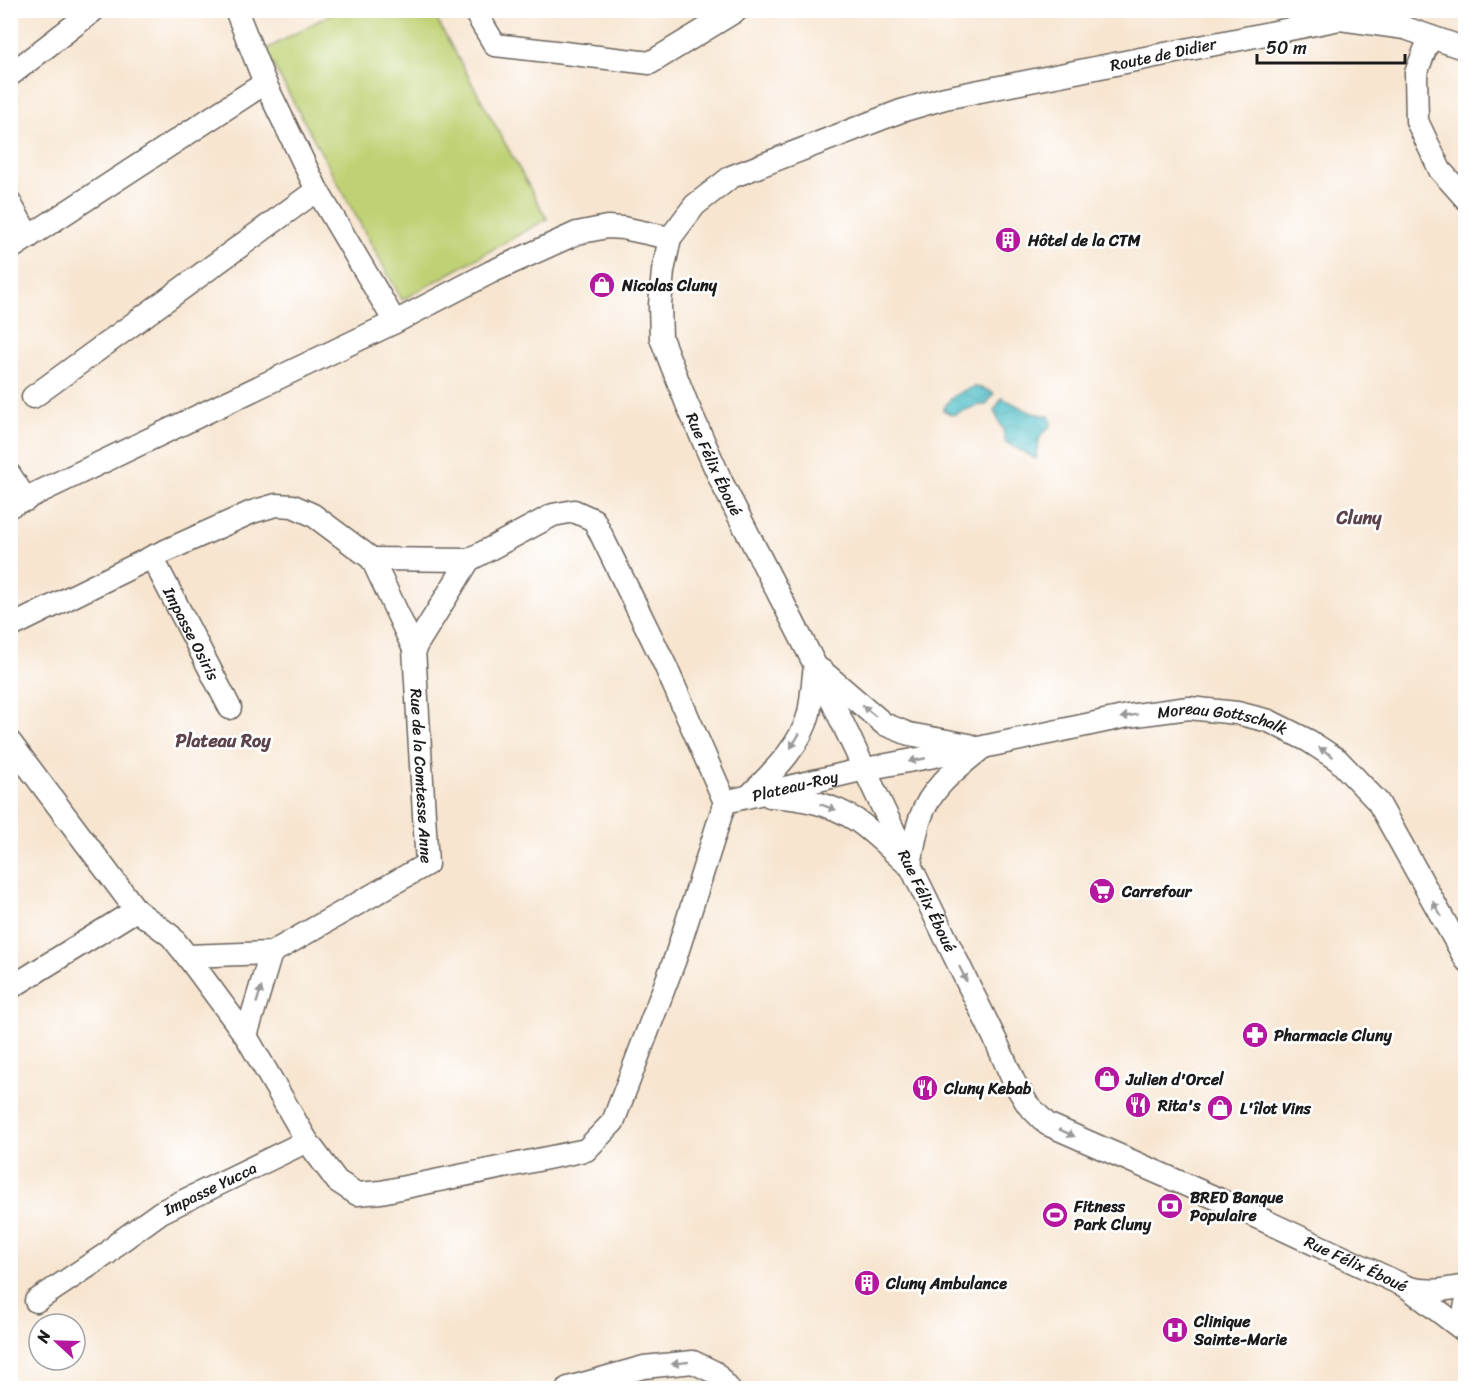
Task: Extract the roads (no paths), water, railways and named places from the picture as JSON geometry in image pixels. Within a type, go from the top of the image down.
[{"type":"street","points":[[10,75],[93,10]]},
{"type":"street","points":[[474,10],[495,45],[650,63],[737,10]]},
{"type":"street","points":[[239,12],[265,83],[317,190],[395,322]]},
{"type":"street","name":"Route de Didier","points":[[670,238],[695,205],[731,177],[901,111],[945,98],[1340,19],[1405,28],[1466,49]]},
{"type":"street","points":[[1430,37],[1416,73],[1418,121],[1440,170],[1466,199]]},
{"type":"street","points":[[10,204],[20,243],[265,83]]},
{"type":"street","points":[[33,397],[317,190]]},
{"type":"street","points":[[10,475],[18,503],[395,322],[491,272],[577,234],[607,227],[670,238]]},
{"type":"street","name":"Rue Félix Éboué","points":[[670,238],[663,271],[660,305],[661,338],[687,404],[722,483],[815,666],[1014,1082],[1028,1105],[1047,1124],[1218,1199],[1407,1287],[1466,1332]]},
{"type":"street","name":"Rue de la Comtesse Anne","points":[[10,627],[152,557],[252,512],[276,505],[293,506],[313,515],[372,559],[414,649],[427,864],[271,953],[187,956]]},
{"type":"street","points":[[10,742],[136,910],[171,936],[187,956],[246,1036],[307,1141],[337,1181],[357,1194],[381,1192],[585,1150],[613,1122],[675,958],[725,802],[665,665],[594,520],[574,511],[553,515],[469,560],[372,559]]},
{"type":"street","name":"Impasse Osiris","points":[[152,557],[230,708]]},
{"type":"street","points":[[414,649],[469,560]]},
{"type":"street","points":[[815,666],[884,724],[909,734],[983,747]]},
{"type":"street","points":[[750,794],[778,767],[796,741],[809,715],[815,666]]},
{"type":"street","name":"Moreau Gottschalk","points":[[865,769],[1128,716],[1189,708],[1269,721],[1309,741],[1338,760],[1378,802],[1466,960]]},
{"type":"street","points":[[750,794],[797,798],[830,807],[855,820],[910,865],[920,819],[928,799],[946,778],[983,747]]},
{"type":"street","name":"Plateau-Roy","points":[[725,802],[750,794],[865,769]]},
{"type":"street","points":[[10,987],[136,910]]},
{"type":"street","points":[[246,1036],[271,953]]},
{"type":"street","name":"Impasse Yucca","points":[[36,1301],[108,1253],[161,1212],[307,1141]]},
{"type":"street","points":[[1407,1287],[1423,1291],[1440,1291],[1466,1286]]},
{"type":"street","points":[[1466,1303],[1463,1320],[1466,1326]]},
{"type":"street","points":[[568,1389],[644,1367],[693,1362],[714,1372],[728,1389]]},
{"type":"water","points":[[975,387],[994,393],[986,405],[979,405],[952,415],[943,410],[956,395]]},
{"type":"water","points":[[1002,398],[1032,413],[1049,416],[1051,426],[1040,437],[1036,459],[1005,442],[1003,429],[994,411]]},
{"type":"place","name":"Hôtel de la CTM","points":[[1008,240]]},
{"type":"place","name":"Nicolas Cluny","points":[[602,285]]},
{"type":"place","name":"Carrefour","points":[[1102,891]]},
{"type":"place","name":"Pharmacie Cluny","points":[[1255,1035]]},
{"type":"place","name":"Julien d'Orcel","points":[[1107,1079]]},
{"type":"place","name":"Cluny Kebab","points":[[925,1088]]},
{"type":"place","name":"Rita's","points":[[1138,1105]]},
{"type":"place","name":"L'îlot Vins","points":[[1220,1108]]},
{"type":"place","name":"BRED Banque Populaire","points":[[1170,1206]]},
{"type":"place","name":"Fitness Park Cluny","points":[[1055,1215]]},
{"type":"place","name":"Cluny Ambulance","points":[[867,1283]]},
{"type":"place","name":"Clinique Sainte-Marie","points":[[1175,1330]]},
{"type":"district","name":"Cluny","points":[[1359,518]]},
{"type":"district","name":"Plateau Roy","points":[[223,741]]}]
